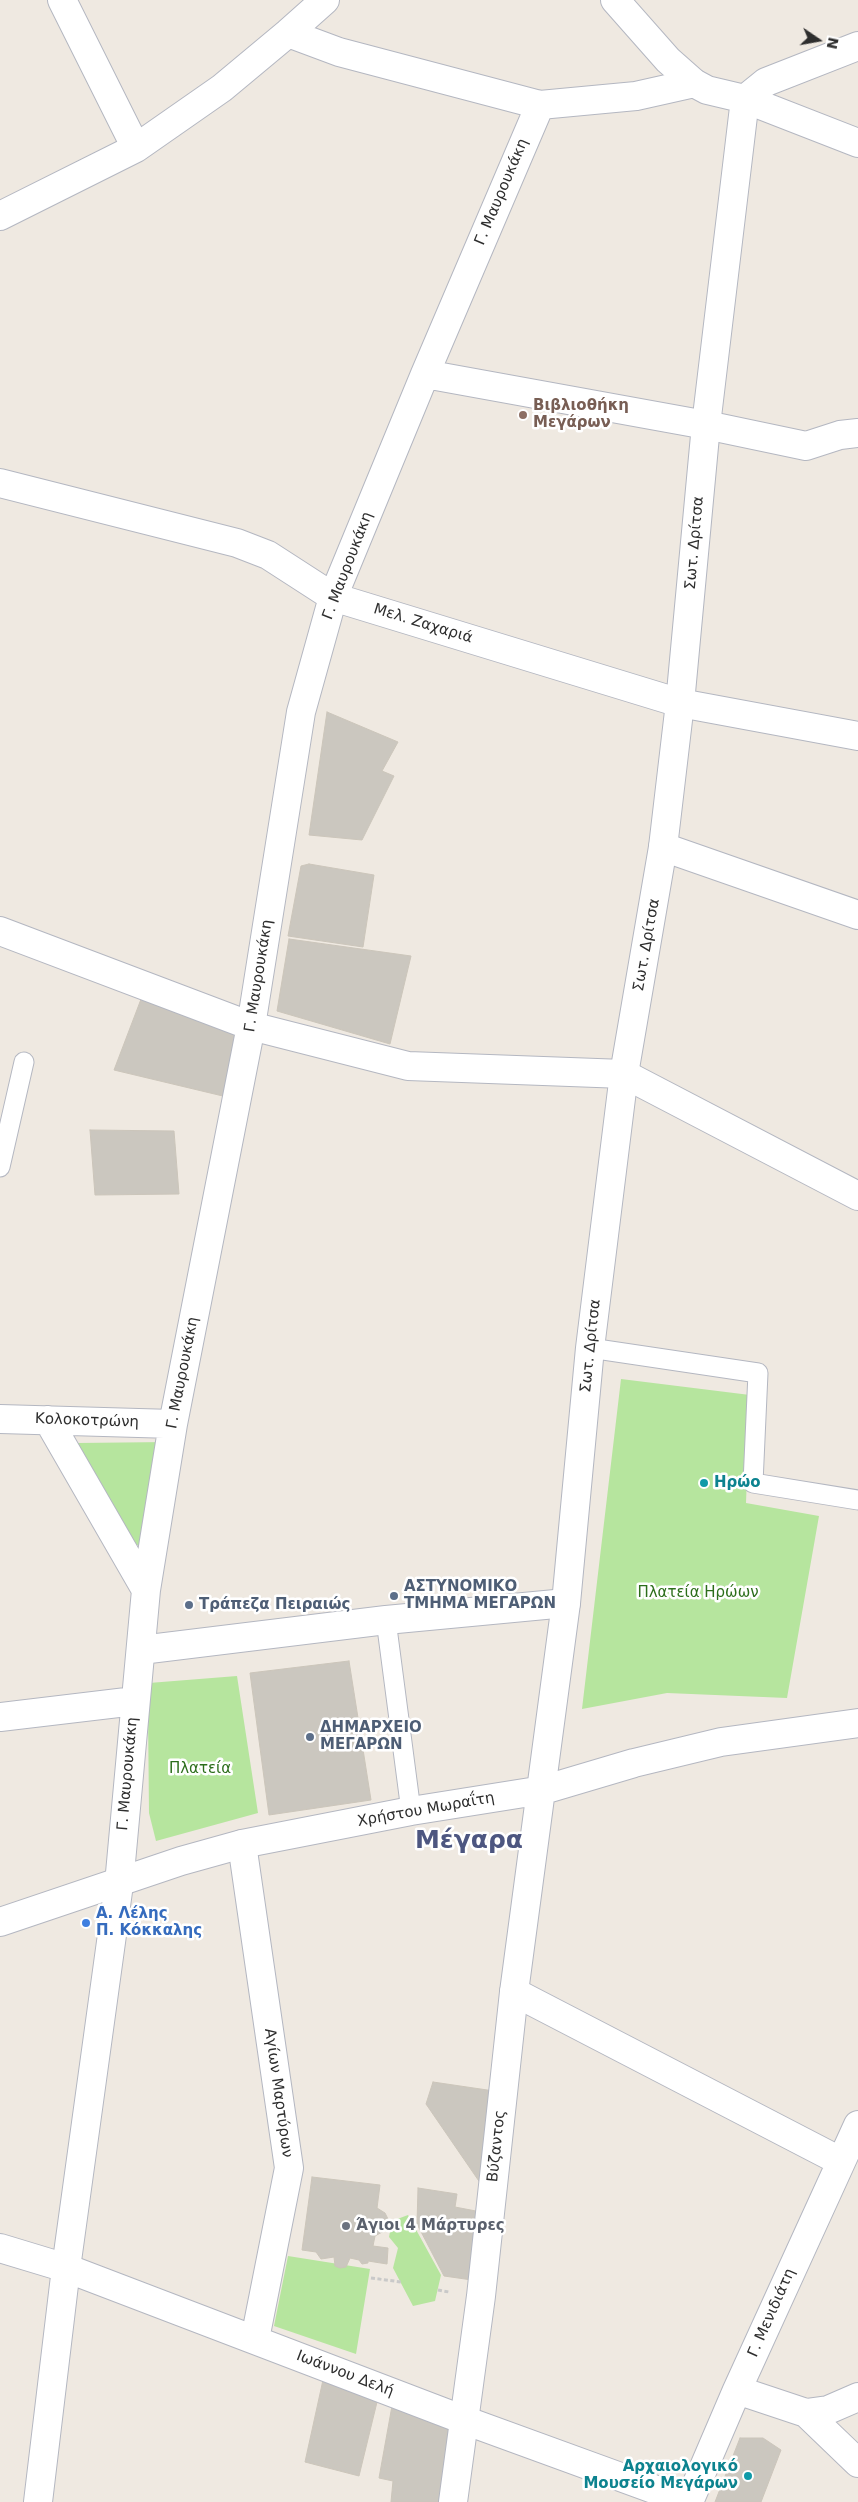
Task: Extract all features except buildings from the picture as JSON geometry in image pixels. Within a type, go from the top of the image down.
[{"type":"street","points":[[62,0],[136,148]]},
{"type":"street","points":[[0,216],[136,148],[222,88],[325,0]]},
{"type":"street","points":[[615,0],[668,60],[694,83],[707,90],[745,99],[858,143]]},
{"type":"street","points":[[288,33],[348,55],[540,105],[636,96],[694,83]]},
{"type":"street","points":[[745,99],[766,82],[858,46]]},
{"type":"street","name":"Σωτ. Δρίτσα","points":[[543,1790],[566,1603],[590,1348],[624,1074],[663,848],[680,702],[706,425],[745,99]]},
{"type":"street","name":"Γ. Μαυρουκάκη","points":[[38,2502],[66,2268],[118,1884],[146,1590],[173,1424],[251,1026],[302,712],[333,597],[425,374],[540,105]]},
{"type":"street","points":[[425,374],[706,425],[806,446],[840,435],[858,433]]},
{"type":"street","name":"Μελ. Ζαχαριά","points":[[0,483],[237,543],[268,555],[333,597],[680,702],[858,736]]},
{"type":"street","points":[[663,848],[858,915]]},
{"type":"street","points":[[0,931],[251,1026],[408,1066],[624,1074],[858,1196]]},
{"type":"street","name":"Κολοκοτρώνη","points":[[0,1419],[173,1424]]},
{"type":"street","points":[[48,1420],[146,1590]]},
{"type":"street","points":[[141,1650],[386,1620],[566,1603]]},
{"type":"street","points":[[0,1718],[135,1702]]},
{"type":"street","name":"Χρήστου Μωραΐτη","points":[[0,1922],[118,1884],[181,1861],[242,1844],[411,1811],[543,1790],[679,1751],[721,1742],[858,1723]]},
{"type":"street","name":"Βύζαντος","points":[[453,2502],[481,2296],[514,1992],[543,1790]]},
{"type":"street","name":"Αγίων Μαρτύρων","points":[[242,1844],[289,2168],[255,2339]]},
{"type":"street","points":[[514,1992],[840,2161]]},
{"type":"street","name":"Γ. Μενιδιάτη","points":[[689,2502],[737,2390],[858,2125]]},
{"type":"street","name":"Ιωάννου Δελή","points":[[0,2248],[66,2268],[464,2420],[689,2502]]},
{"type":"street","points":[[737,2390],[806,2412],[828,2410],[858,2397]]},
{"type":"street","points":[[806,2412],[858,2463]]},
{"type":"lane","points":[[0,1167],[24,1062]]},
{"type":"lane","points":[[590,1348],[758,1374],[753,1483],[858,1500]]},
{"type":"lane","points":[[386,1620],[411,1811]]},
{"type":"path","points":[[371,2278],[401,2282]]},
{"type":"green space","name":"Πλατεία Ηρώων","points":[[621,1379],[750,1395],[746,1503],[819,1516],[787,1698],[667,1693],[582,1709]]},
{"type":"green space","points":[[168,1442],[150,1545],[132,1545],[123,1533],[77,1443]]},
{"type":"green space","name":"Πλατεία","points":[[237,1676],[258,1813],[156,1841],[149,1813],[149,1683]]},
{"type":"green space","points":[[408,2215],[441,2275],[435,2301],[413,2306],[393,2268],[398,2248],[389,2237],[392,2221]]},
{"type":"green space","points":[[288,2256],[370,2269],[356,2354],[274,2326]]},
{"type":"place","name":"Βιβλιοθήκη Μεγάρων","points":[[523,415]]},
{"type":"place","name":"Ηρώο","points":[[704,1483]]},
{"type":"place","name":"ΑΣΤΥΝΟΜΙΚΟ ΤΜΗΜΑ ΜΕΓΑΡΩΝ","points":[[394,1596]]},
{"type":"place","name":"Τράπεζα Πειραιώς","points":[[189,1605]]},
{"type":"place","name":"ΔΗΜΑΡΧΕΙΟ ΜΕΓΑΡΩΝ","points":[[310,1737]]},
{"type":"place","name":"Α. Λέλης Π. Κόκκαλης","points":[[86,1923]]},
{"type":"place","name":"Άγιοι 4 Μάρτυρες","points":[[346,2226]]},
{"type":"place","name":"Αρχαιολογικό Μουσείο Μεγάρων","points":[[748,2476]]},
{"type":"district","name":"Μέγαρα","points":[[469,1841]]}]
